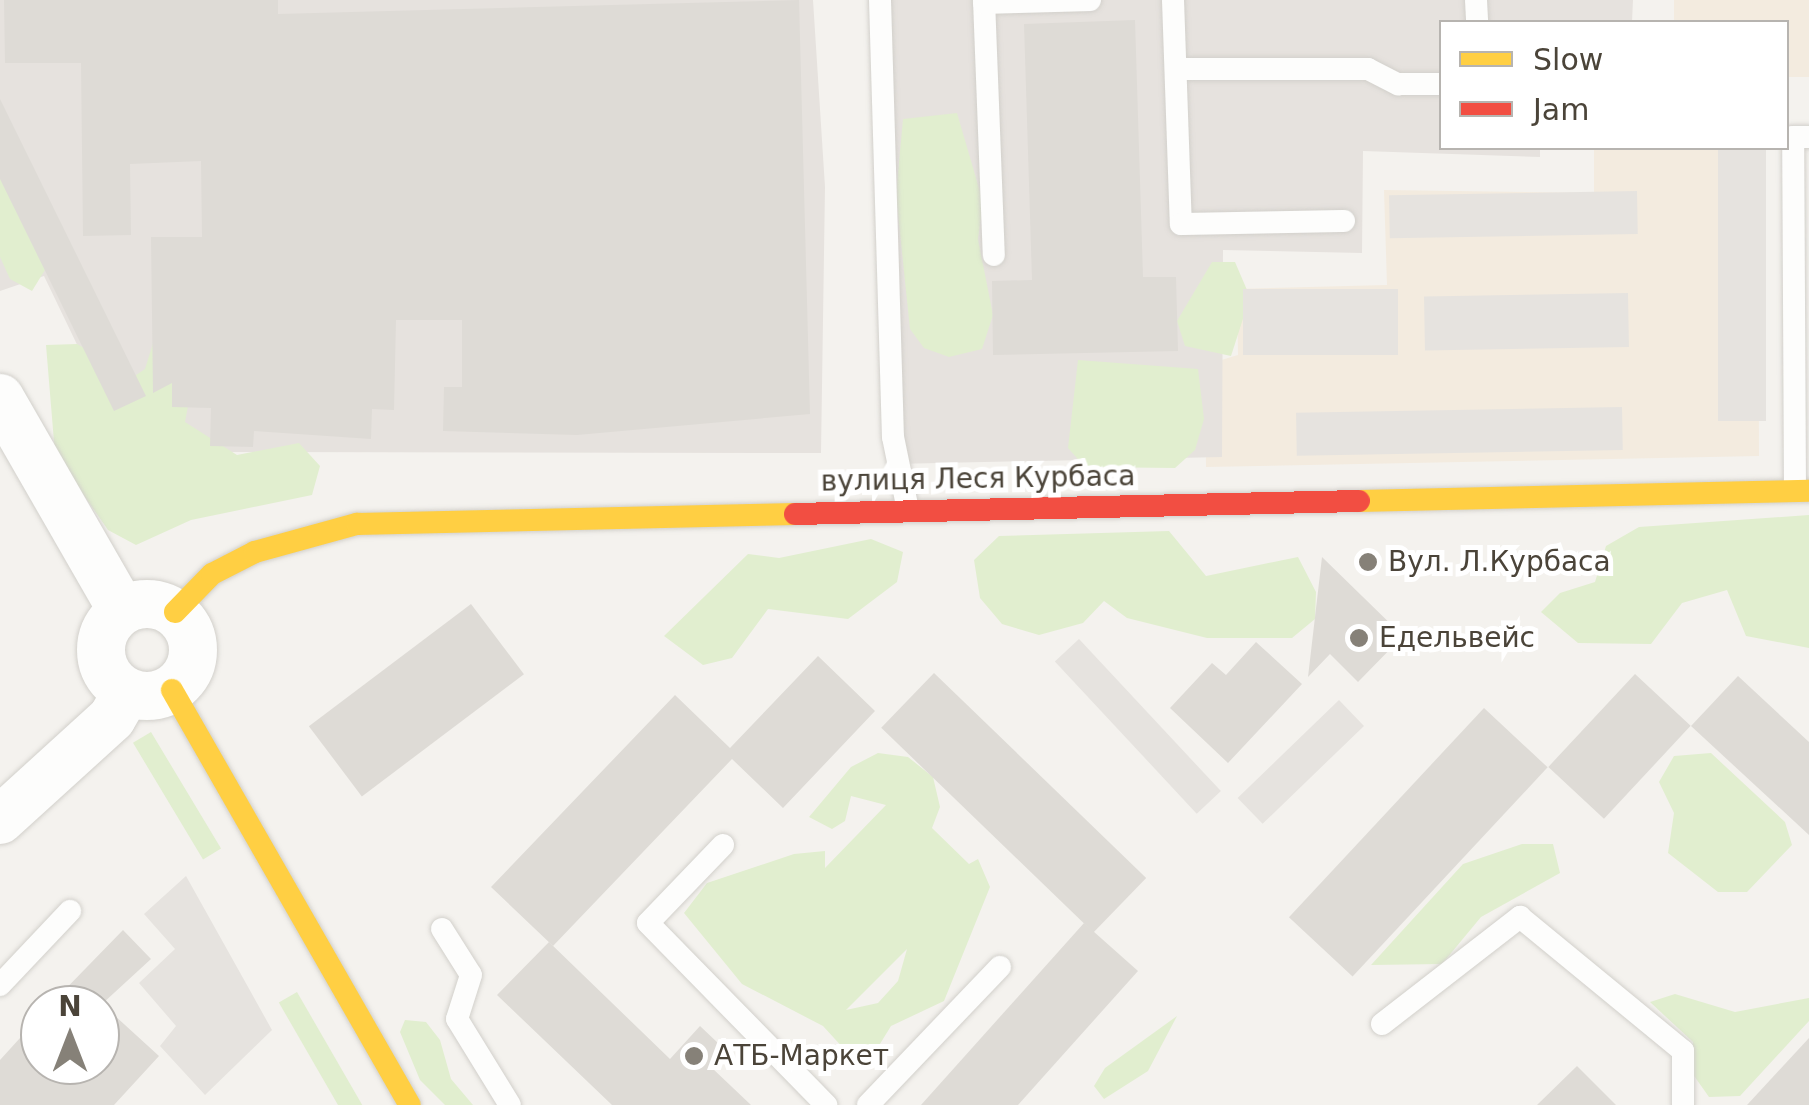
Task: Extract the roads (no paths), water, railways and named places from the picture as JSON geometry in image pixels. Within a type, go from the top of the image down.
[{"type":"street","points":[[0,398],[122,610]]},
{"type":"street","name":"вулиця Леся Курбаса","points":[[175,612],[212,574],[255,552],[357,524],[1802,491]]},
{"type":"street","points":[[0,820],[112,718],[150,691],[193,660],[175,612],[158,604],[122,610],[108,623],[100,658],[150,691],[410,1105]]},
{"type":"lane","points":[[880,0],[893,438],[908,510]]},
{"type":"lane","points":[[994,254],[984,2],[1090,0]]},
{"type":"lane","points":[[1173,0],[1182,224],[1344,220]]},
{"type":"lane","points":[[1176,69],[1368,69],[1398,84],[1439,84]]},
{"type":"lane","points":[[1802,491],[1794,137],[1809,137]]},
{"type":"lane","points":[[722,845],[648,924],[826,1105]]},
{"type":"lane","points":[[0,985],[70,911]]},
{"type":"lane","points":[[1382,1024],[1520,917],[1683,1051],[1683,1105]]},
{"type":"lane","points":[[442,929],[471,975],[457,1019],[510,1105]]},
{"type":"lane","points":[[868,1105],[1000,968]]},
{"type":"place","name":"Вул. Л.Курбаса","points":[[1368,562]]},
{"type":"place","name":"Едельвейс","points":[[1359,638]]},
{"type":"place","name":"АТБ-Маркет","points":[[694,1056]]}]
